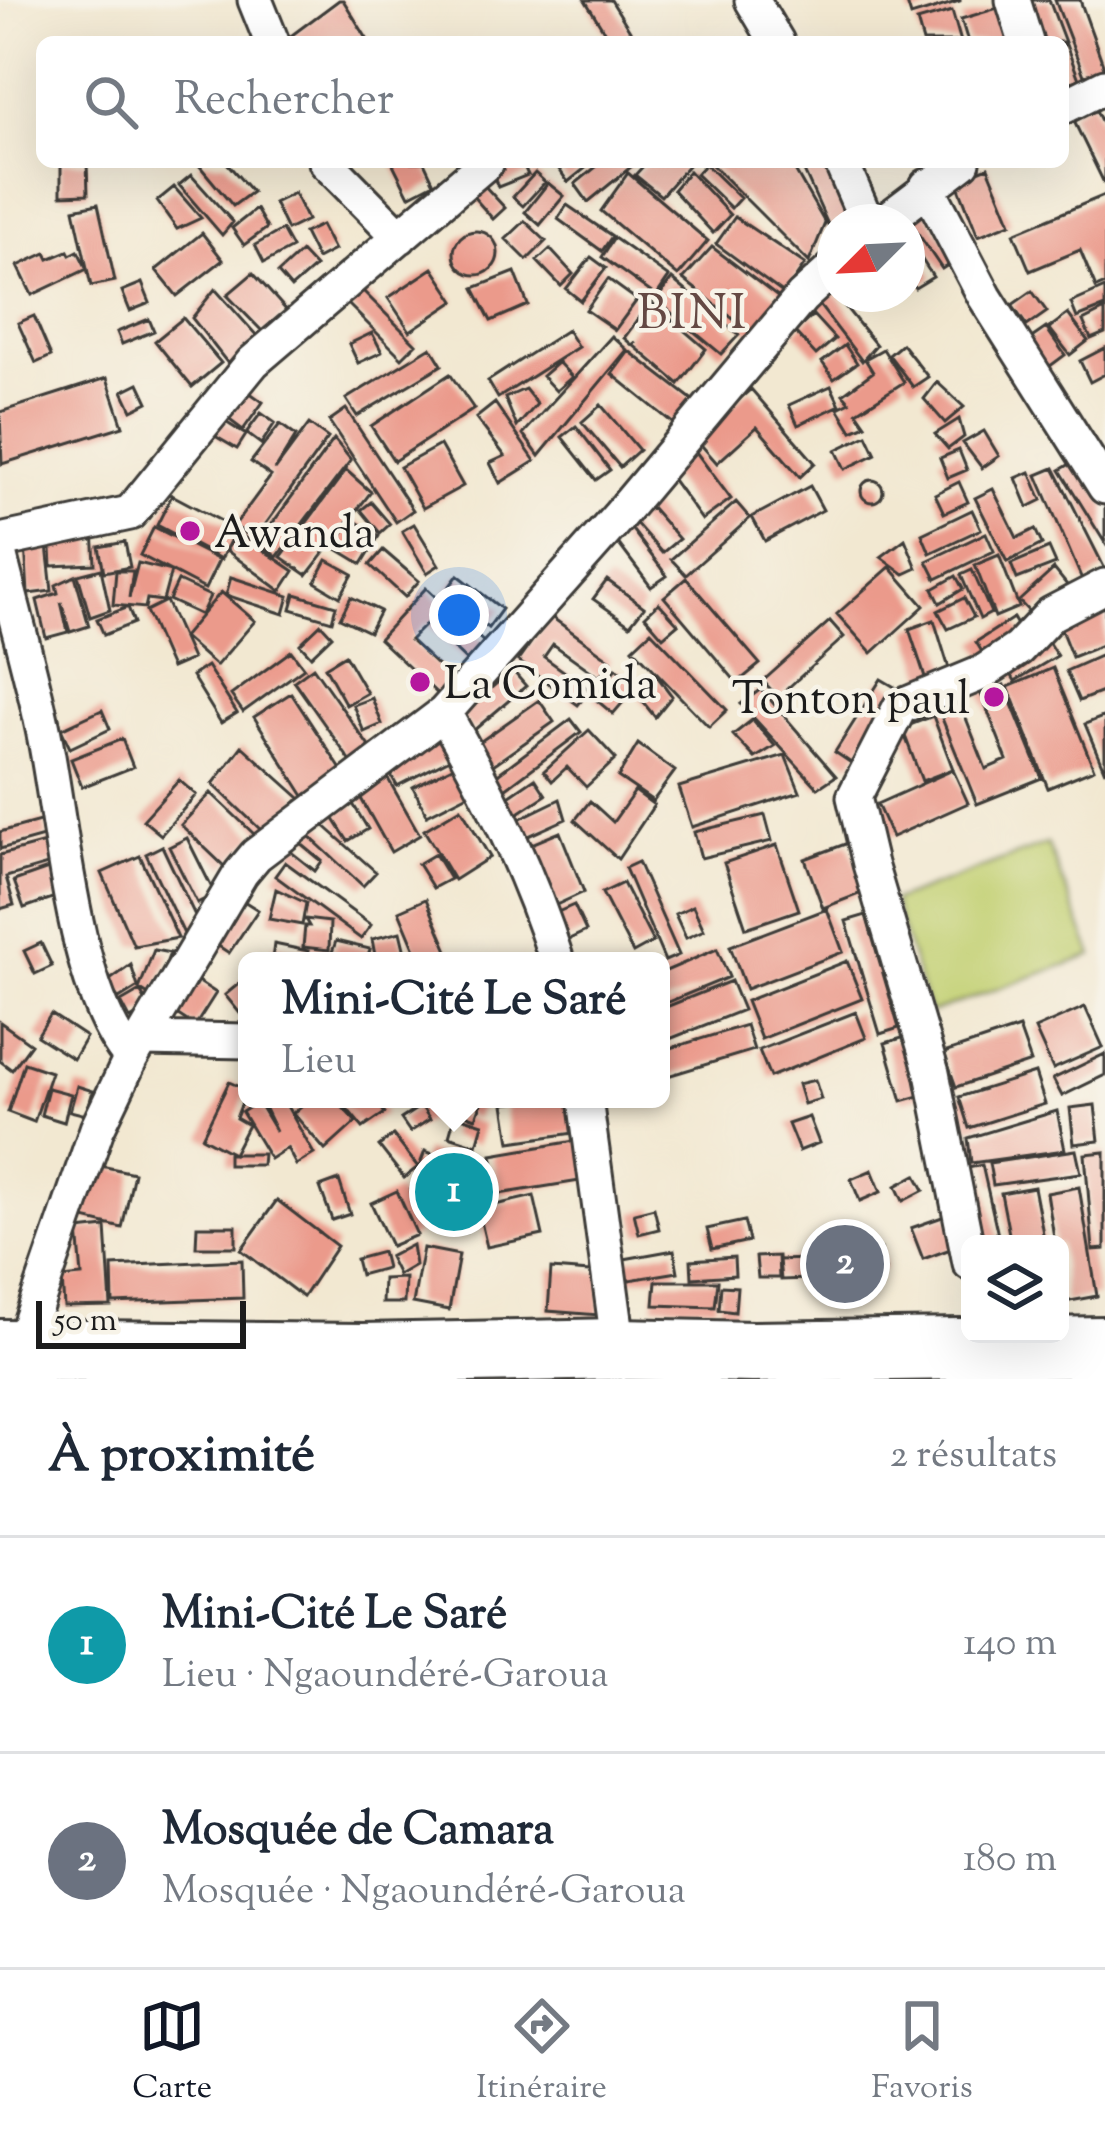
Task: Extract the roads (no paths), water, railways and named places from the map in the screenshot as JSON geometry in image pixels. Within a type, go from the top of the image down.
[{"type":"highway","points":[[10,1350],[364,1367],[619,1348],[752,1365],[970,1343]]},
{"type":"highway","points":[[1005,1343],[1105,1347]]},
{"type":"street","points":[[255,0],[270,36]]},
{"type":"street","points":[[752,0],[773,36]]},
{"type":"street","points":[[1012,0],[1024,36]]},
{"type":"street","points":[[1069,104],[1105,86]]},
{"type":"street","points":[[332,168],[400,237]]},
{"type":"street","points":[[0,541],[130,513],[253,362],[480,168]]},
{"type":"street","points":[[844,168],[859,204]]},
{"type":"street","points":[[906,204],[954,168]]},
{"type":"street","points":[[927,186],[1015,348],[1105,487]]},
{"type":"street","points":[[10,1350],[97,1129],[136,1048],[241,873],[256,855],[444,713],[817,283]]},
{"type":"street","points":[[0,557],[43,727],[93,986],[107,1027],[136,1048],[238,1042]]},
{"type":"street","points":[[964,1235],[932,1072],[854,796],[900,707],[982,673],[1018,649],[1051,614],[1105,586]]},
{"type":"street","points":[[444,713],[522,860],[554,952]]},
{"type":"street","points":[[586,1108],[619,1348]]},
{"type":"place","name":"Awanda","points":[[190,531]]},
{"type":"place","name":"La Comida","points":[[420,682]]},
{"type":"place","name":"Tonton paul","points":[[994,697]]},
{"type":"place","name":"Mini-Cité Le Saré","points":[[454,1192]]},
{"type":"place","name":"Mosquée de Camara","points":[[845,1264]]},
{"type":"district","name":"BINI","points":[[693,311]]}]
